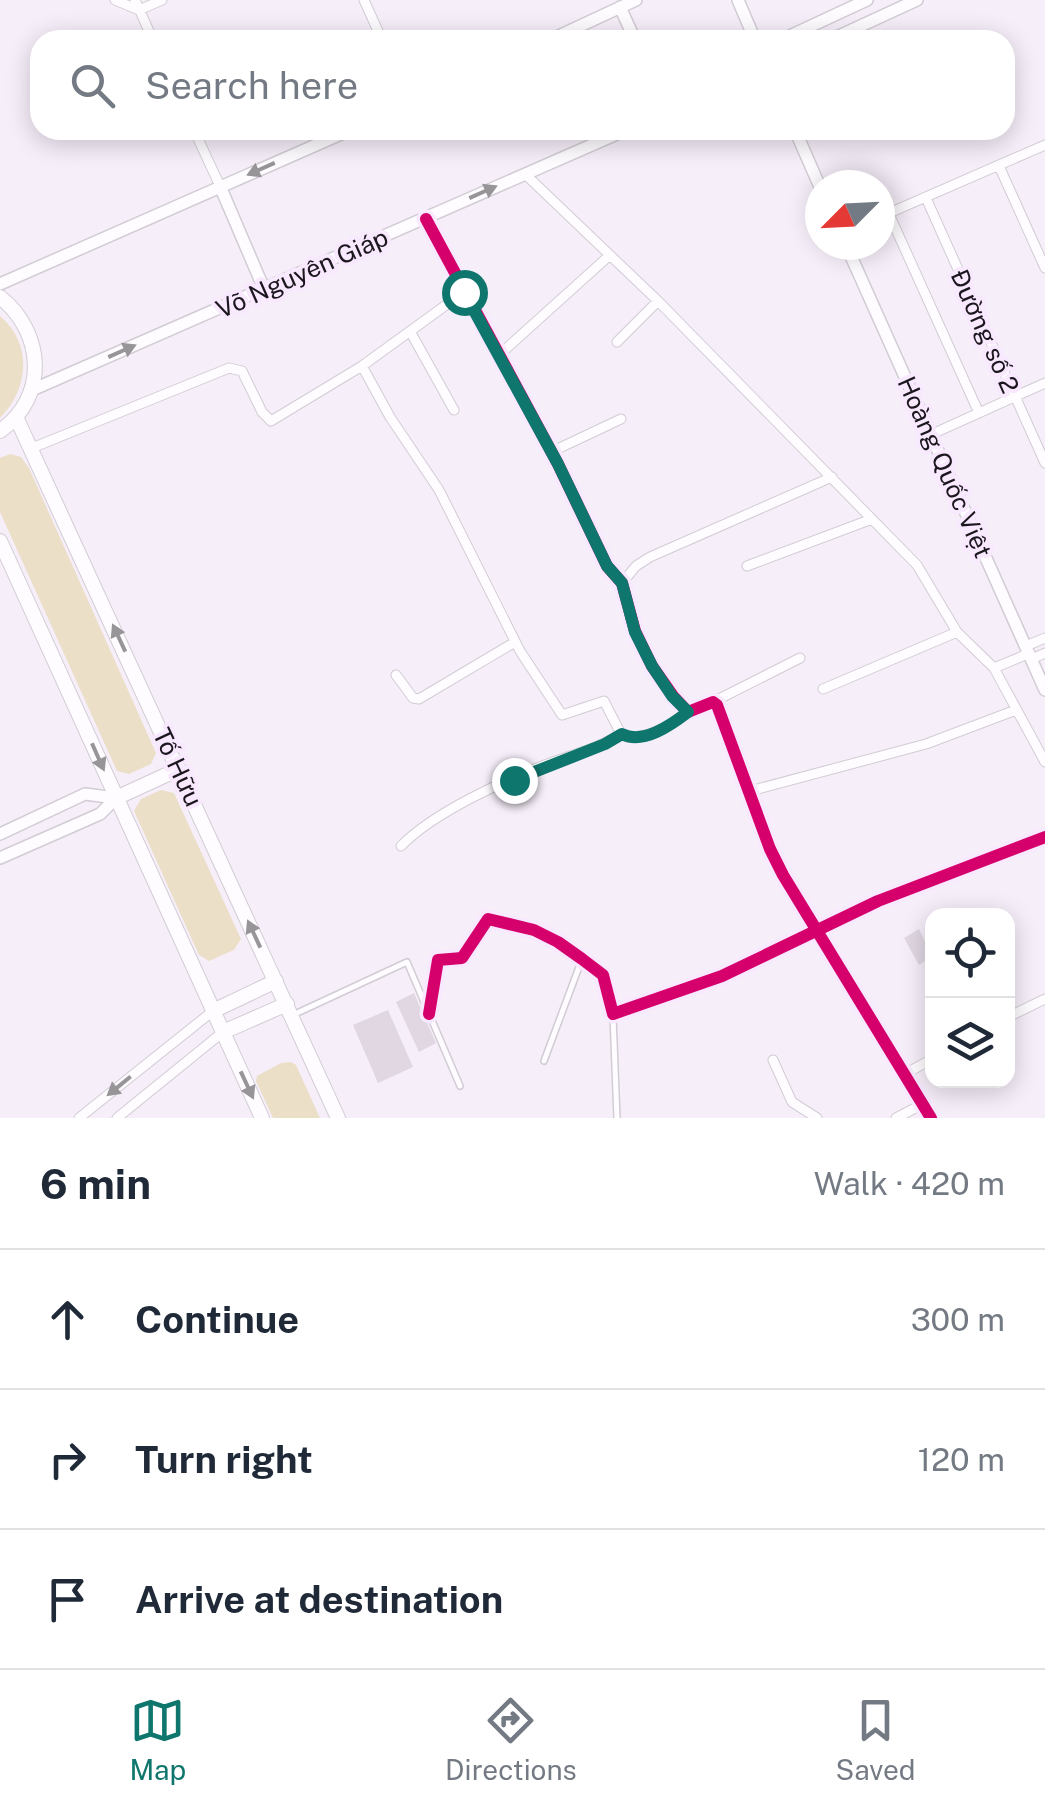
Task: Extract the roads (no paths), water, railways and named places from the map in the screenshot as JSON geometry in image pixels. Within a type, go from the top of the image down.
[{"type":"main road","points":[[0,298],[22,318],[34,346],[36,375],[16,417],[0,431]]},
{"type":"main road","name":"Tố Hữu","points":[[16,417],[338,1118]]},
{"type":"main road","points":[[0,541],[262,1118]]},
{"type":"main road","points":[[116,798],[179,769]]},
{"type":"main road","points":[[213,1010],[276,981]]},
{"type":"main road","points":[[222,1032],[290,1010]]},
{"type":"street","points":[[114,0],[137,5],[162,0]]},
{"type":"street","points":[[364,0],[378,30]]},
{"type":"street","points":[[569,30],[619,4],[636,0]]},
{"type":"street","points":[[738,0],[751,30]]},
{"type":"street","points":[[802,30],[867,0]]},
{"type":"street","points":[[852,30],[917,0]]},
{"type":"street","points":[[619,4],[631,30]]},
{"type":"street","points":[[137,5],[148,30]]},
{"type":"street","points":[[199,140],[264,289]]},
{"type":"street","points":[[0,284],[327,140]]},
{"type":"street","name":"Võ Nguyên Giáp","points":[[32,390],[603,140]]},
{"type":"street","points":[[799,140],[813,170]]},
{"type":"street","points":[[895,211],[1045,145]]},
{"type":"street","points":[[999,166],[1045,268]]},
{"type":"street","points":[[525,174],[658,301],[918,565],[957,632],[994,668],[1045,762]]},
{"type":"street","name":"Đường số 2","points":[[926,198],[1045,464]]},
{"type":"street","points":[[426,219],[551,452],[607,566],[622,583],[635,632],[652,666],[688,712]]},
{"type":"street","points":[[895,238],[979,414]]},
{"type":"street","points":[[500,356],[610,255]]},
{"type":"street","name":"Hoàng Quốc Việt","points":[[853,260],[1045,690]]},
{"type":"street","points":[[32,448],[228,368],[242,371],[262,412],[271,420],[362,366],[464,292]]},
{"type":"street","points":[[617,342],[658,301]]},
{"type":"street","points":[[410,333],[454,410]]},
{"type":"street","points":[[362,366],[390,418],[439,490],[515,642],[562,715],[604,701],[622,734],[643,736],[800,658]]},
{"type":"street","points":[[930,435],[1045,384]]},
{"type":"street","points":[[551,452],[621,419]]},
{"type":"street","points":[[622,583],[650,557],[832,478]]},
{"type":"street","points":[[747,566],[872,519]]},
{"type":"street","points":[[823,689],[957,632]]},
{"type":"street","points":[[994,668],[1029,652],[1045,638]]},
{"type":"street","points":[[396,675],[412,698],[420,699],[515,642]]},
{"type":"street","points":[[1029,652],[1045,654]]},
{"type":"street","points":[[713,702],[721,712],[770,849],[931,1118]]},
{"type":"street","points":[[750,792],[926,744],[1016,710]]},
{"type":"street","points":[[401,846],[454,807],[622,734]]},
{"type":"street","points":[[0,834],[85,794],[116,798]]},
{"type":"street","points":[[0,858],[100,814],[116,798]]},
{"type":"street","points":[[39,816],[48,836]]},
{"type":"street","points":[[429,1014],[438,960],[462,958],[488,919],[534,930],[582,959],[602,975],[613,1014],[722,976],[878,901],[1045,837]]},
{"type":"street","points":[[1015,1014],[1045,999]]},
{"type":"street","points":[[79,1118],[213,1010]]},
{"type":"street","points":[[117,1118],[222,1032]]},
{"type":"street","points":[[773,1060],[792,1102],[816,1118]]},
{"type":"street","points":[[905,1074],[925,1064]]},
{"type":"street","points":[[896,1118],[922,1104]]},
{"type":"lane","points":[[544,1061],[582,959]]},
{"type":"lane","points":[[290,1010],[407,962],[460,1086]]},
{"type":"lane","points":[[613,1014],[618,1118]]}]
